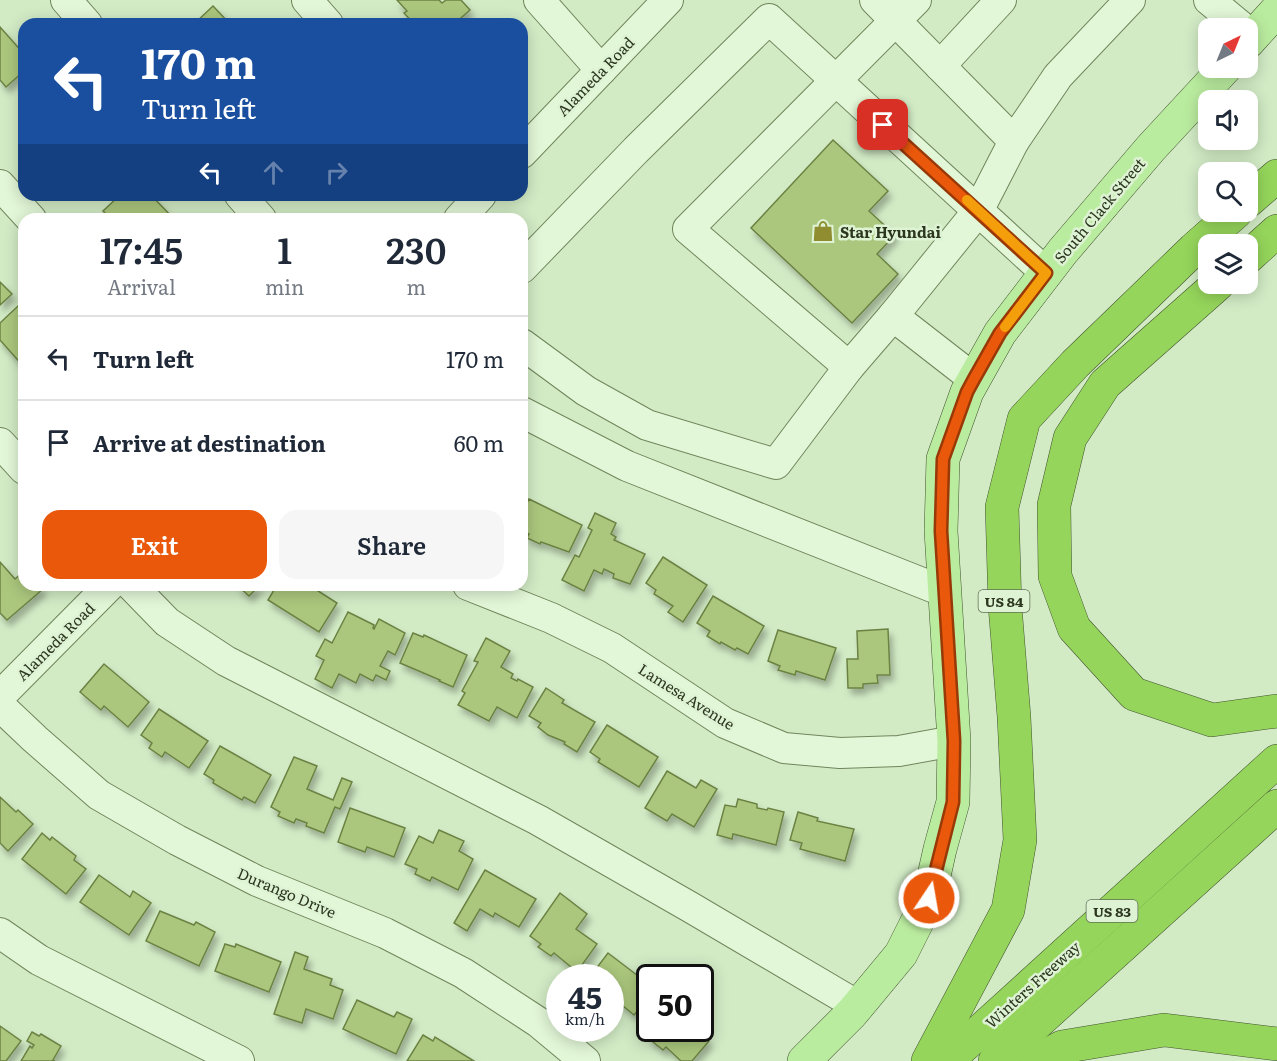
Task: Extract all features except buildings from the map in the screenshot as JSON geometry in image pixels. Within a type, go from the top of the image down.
[{"type":"highway","points":[[1258,192],[1277,176]]},
{"type":"highway","name":"US 84","points":[[928,1061],[1008,910],[1020,840],[1014,717],[1005,606],[1002,507],[1024,419],[1084,356],[1225,222]]},
{"type":"highway","points":[[1258,248],[1277,231]]},
{"type":"highway","points":[[1207,294],[1105,384],[1070,438],[1054,505],[1055,576],[1074,628],[1134,694],[1212,720],[1277,711]]},
{"type":"highway","name":"Winters Freeway","points":[[947,1061],[1277,761]]},
{"type":"highway","name":"US 83","points":[[995,1061],[1277,806]]},
{"type":"highway","points":[[1036,1061],[1062,1047],[1164,1030],[1277,1044]]},
{"type":"main road","points":[[1258,26],[1277,10]]},
{"type":"main road","name":"South Clack Street","points":[[804,1061],[858,1005],[900,954],[929,898],[953,802],[954,741],[941,531],[943,459],[967,392],[1000,333],[1046,273],[1151,148],[1216,78]]},
{"type":"street","points":[[66,0],[82,18]]},
{"type":"street","points":[[307,0],[323,18]]},
{"type":"street","points":[[539,0],[601,70]]},
{"type":"street","name":"Alameda Road","points":[[528,147],[668,0]]},
{"type":"street","points":[[940,66],[1001,0]]},
{"type":"street","points":[[528,348],[586,391],[647,425],[776,464],[849,367],[978,211],[1014,141],[1058,76],[1130,0]]},
{"type":"street","points":[[1209,0],[1229,18]]},
{"type":"street","points":[[849,367],[688,229],[836,82],[895,7],[940,66],[1014,141]]},
{"type":"street","points":[[528,262],[636,150],[770,19],[1046,273]]},
{"type":"street","points":[[0,185],[26,213]]},
{"type":"street","points":[[245,201],[256,213]]},
{"type":"street","points":[[464,213],[476,201]]},
{"type":"street","points":[[893,316],[974,379]]},
{"type":"street","points":[[528,415],[627,466],[945,592]]},
{"type":"street","points":[[0,443],[18,462]]},
{"type":"street","name":"Alameda Road","points":[[0,696],[104,591]]},
{"type":"street","points":[[137,591],[167,622],[226,662],[538,820],[858,1005]]},
{"type":"street","name":"Lamesa Avenue","points":[[483,591],[551,618],[612,648],[725,723],[784,748],[840,753],[899,751],[954,741]]},
{"type":"street","name":"Durango Drive","points":[[0,706],[35,740],[99,795],[177,840],[257,881],[385,933],[463,973],[538,1022],[585,1061]]},
{"type":"street","points":[[0,933],[39,960],[239,1061]]},
{"type":"slow traffic","points":[[967,200],[1046,273],[1005,327]]},
{"type":"place","name":"Star Hyundai","points":[[823,231]]},
{"type":"route","points":[[883,125],[1046,273],[1000,333],[974,379],[967,392],[943,459],[941,531],[954,741],[953,802],[929,898]]}]
